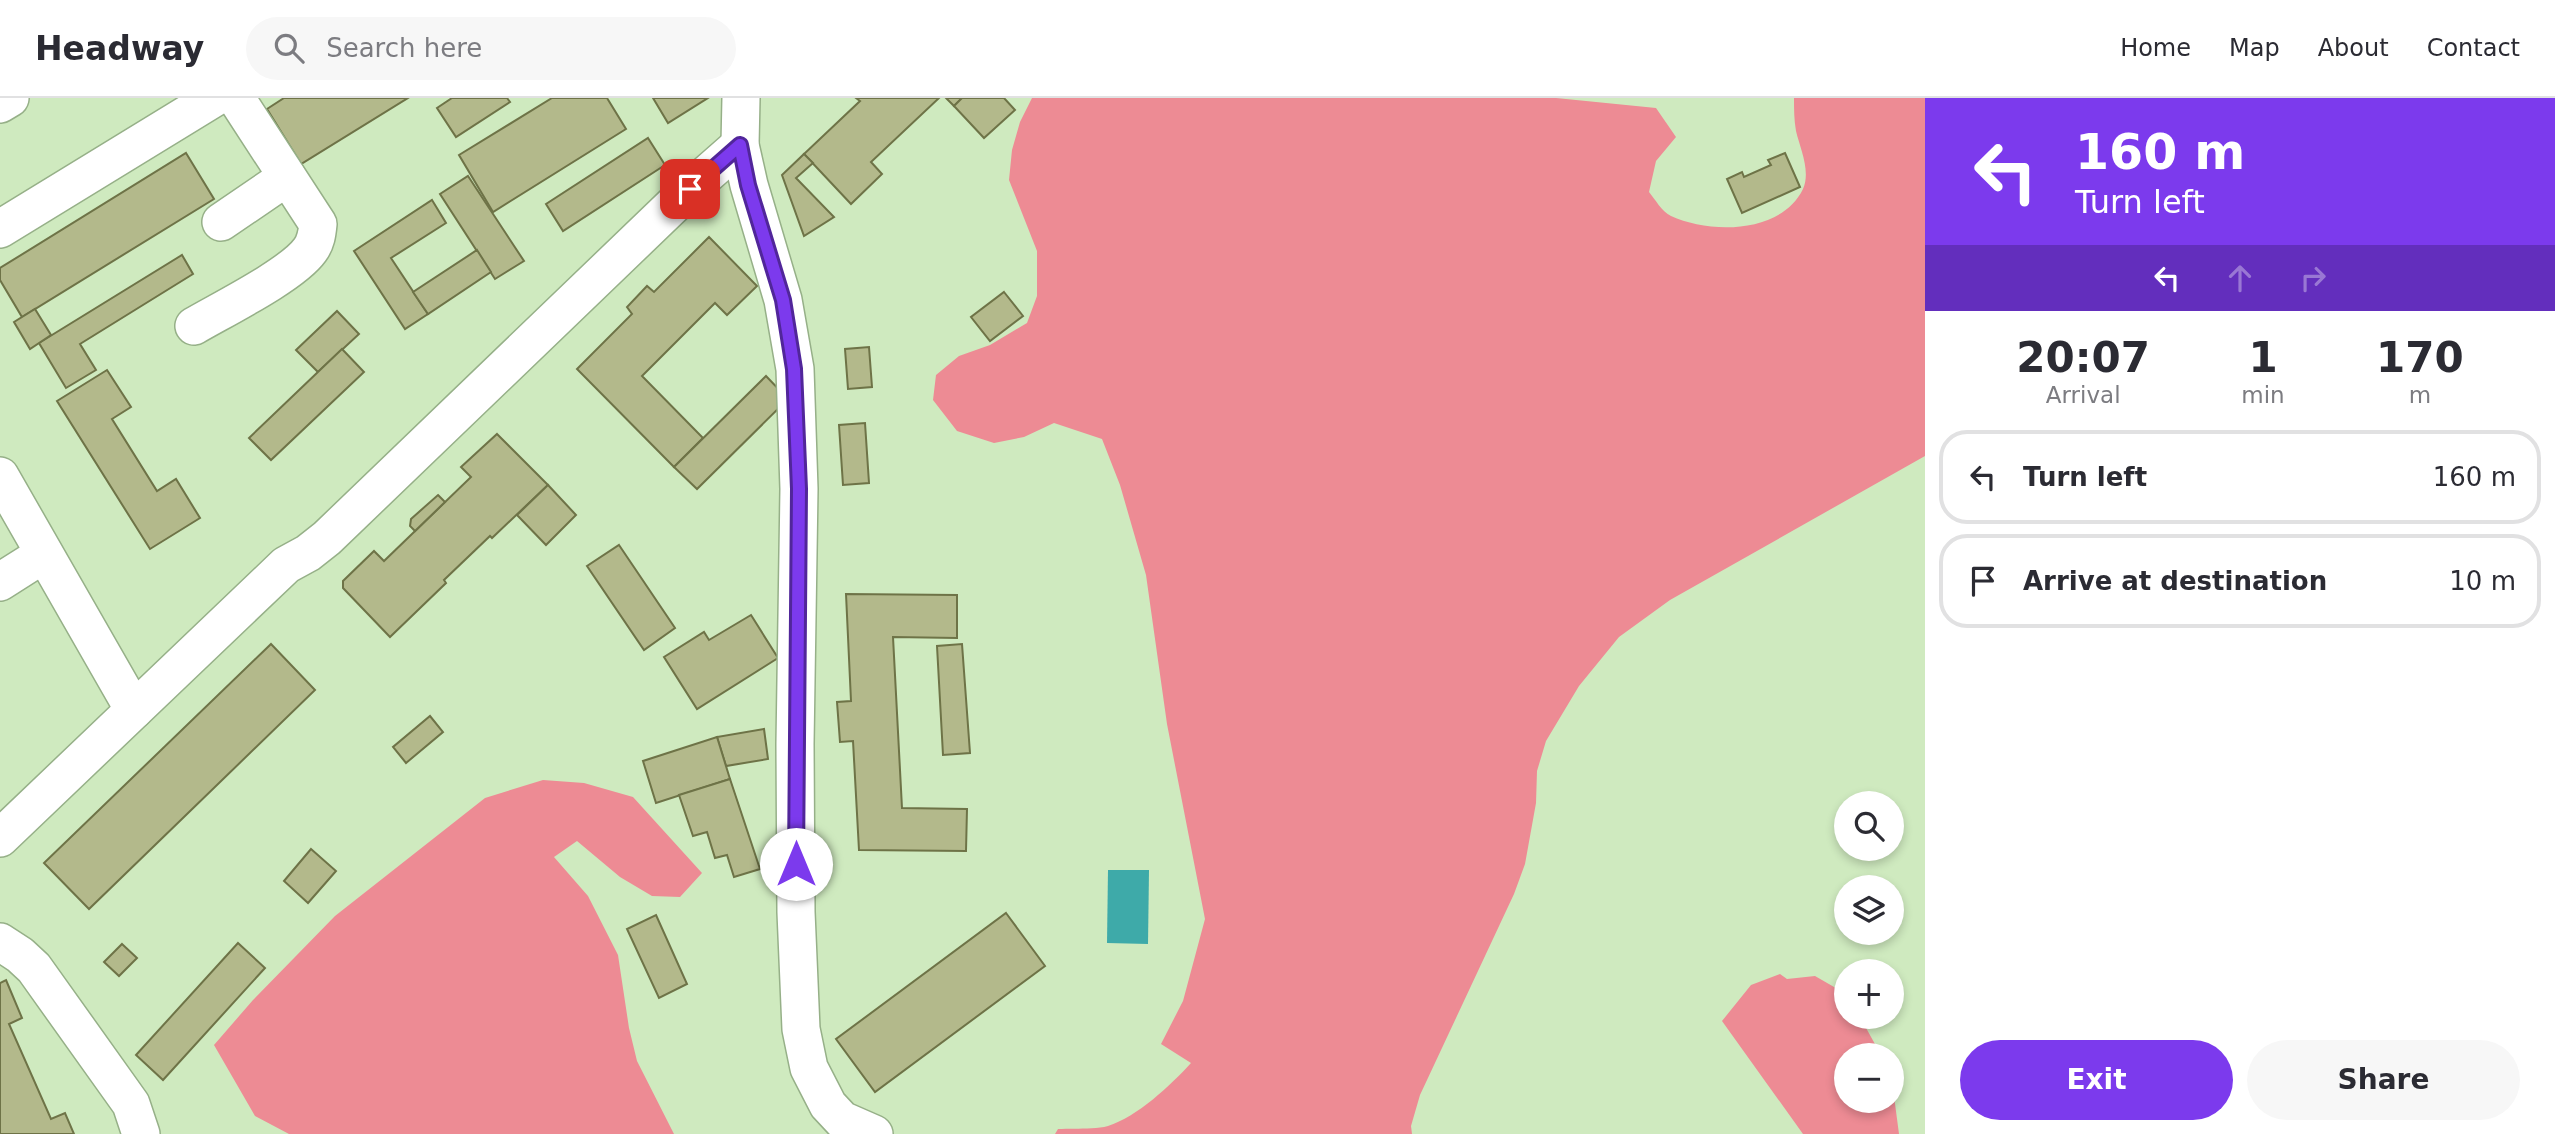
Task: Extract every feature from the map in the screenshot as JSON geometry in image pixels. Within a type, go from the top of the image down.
[{"type":"street","points":[[0,104],[10,98]]},
{"type":"street","points":[[0,229],[214,98]]},
{"type":"street","points":[[194,326],[292,268],[309,251],[317,237],[318,224],[236,98]]},
{"type":"street","points":[[741,98],[740,145],[748,185],[783,300],[794,369],[799,489],[795,744],[796,912],[801,1029],[809,1068],[828,1105],[842,1120],[874,1134]]},
{"type":"street","points":[[0,838],[286,565],[327,538],[680,199],[740,145]]},
{"type":"street","points":[[221,222],[287,177]]},
{"type":"street","points":[[0,476],[134,710]]},
{"type":"street","points":[[0,582],[44,554]]},
{"type":"street","points":[[0,942],[20,954],[34,968],[131,1104],[141,1134]]},
{"type":"shaded area","points":[[1032,98],[1556,98],[1656,108],[1676,137],[1656,161],[1649,192],[1671,216],[1705,226],[1724,227],[1762,222],[1779,215],[1793,204],[1803,189],[1806,175],[1794,119],[1794,98],[1925,98],[1925,456],[1670,600],[1619,637],[1579,686],[1546,741],[1537,771],[1536,803],[1525,864],[1514,894],[1420,1095],[1411,1126],[1412,1134],[1055,1134],[1058,1129],[1096,1128],[1119,1122],[1153,1099],[1191,1063],[1161,1044],[1183,1001],[1205,919],[1167,724],[1146,575],[1120,485],[1102,439],[1054,423],[1024,437],[994,443],[957,431],[933,400],[936,375],[959,356],[990,345],[1027,323],[1037,296],[1037,251],[1009,180],[1012,150],[1020,122]]},
{"type":"shaded area","points":[[543,780],[584,783],[633,797],[702,873],[680,897],[652,896],[620,877],[577,841],[554,857],[588,896],[618,955],[637,1061],[674,1134],[289,1134],[255,1116],[214,1045],[253,1000],[335,916],[485,798]]},
{"type":"shaded area","points":[[1780,974],[1787,979],[1815,976],[1834,987],[1834,1029],[1867,1029],[1874,1043],[1834,1043],[1834,1113],[1896,1113],[1899,1134],[1803,1134],[1722,1021],[1751,985]]},
{"type":"water","points":[[1108,870],[1149,870],[1148,944],[1107,943]]},
{"type":"building","points":[[284,98],[408,98],[301,164],[267,109]]},
{"type":"building","points":[[452,98],[507,98],[510,102],[456,137],[437,108]]},
{"type":"building","points":[[552,98],[607,98],[626,129],[493,212],[459,155]]},
{"type":"building","points":[[653,98],[708,98],[668,123]]},
{"type":"building","points":[[856,98],[939,98],[871,162],[882,174],[851,204],[804,154],[860,101]]},
{"type":"building","points":[[946,98],[962,98],[954,106]]},
{"type":"building","points":[[962,98],[1004,98],[1015,110],[984,138],[954,106]]},
{"type":"building","points":[[648,138],[665,165],[563,231],[546,204]]},
{"type":"building","points":[[186,153],[214,199],[22,317],[0,280],[0,268]]},
{"type":"building","points":[[1785,153],[1800,187],[1742,213],[1727,179],[1742,172],[1744,177],[1771,165],[1768,160]]},
{"type":"building","points":[[804,154],[813,163],[796,178],[834,217],[804,236],[782,175]]},
{"type":"building","points":[[468,176],[524,261],[495,279],[440,194]]},
{"type":"building","points":[[432,200],[446,223],[391,258],[428,314],[405,329],[354,251]]},
{"type":"building","points":[[709,237],[757,286],[727,315],[715,303],[642,376],[703,438],[674,467],[577,369],[632,314],[627,307],[647,286],[654,292]]},
{"type":"building","points":[[477,250],[491,272],[428,314],[413,292]]},
{"type":"building","points":[[182,255],[193,274],[80,344],[96,370],[66,388],[39,343]]},
{"type":"building","points":[[1004,292],[1023,316],[990,341],[971,317]]},
{"type":"building","points":[[35,309],[51,335],[30,349],[14,322]]},
{"type":"building","points":[[337,311],[359,334],[318,372],[296,350]]},
{"type":"building","points":[[869,347],[872,387],[848,389],[845,349]]},
{"type":"building","points":[[342,349],[364,372],[271,460],[249,438]]},
{"type":"building","points":[[107,370],[131,407],[112,419],[157,491],[176,479],[200,518],[150,549],[57,401]]},
{"type":"building","points":[[766,376],[788,399],[697,489],[674,467]]},
{"type":"building","points":[[865,423],[869,483],[843,485],[839,425]]},
{"type":"building","points":[[497,434],[548,485],[444,580],[446,583],[390,637],[343,588],[343,581],[374,551],[384,561],[471,477],[461,467]]},
{"type":"building","points":[[548,485],[576,515],[546,545],[517,515]]},
{"type":"building","points":[[438,495],[445,502],[415,531],[410,526],[411,519]]},
{"type":"building","points":[[619,545],[675,628],[644,650],[587,566]]},
{"type":"building","points":[[846,594],[957,595],[957,638],[893,637],[902,808],[967,809],[966,851],[859,850],[853,741],[840,742],[837,702],[851,701]]},
{"type":"building","points":[[751,615],[778,658],[697,709],[664,657],[704,632],[709,640]]},
{"type":"building","points":[[271,644],[315,690],[89,909],[44,863]]},
{"type":"building","points":[[962,644],[970,753],[943,755],[937,646]]},
{"type":"building","points":[[430,716],[443,732],[406,763],[393,747]]},
{"type":"building","points":[[764,729],[768,759],[726,766],[717,737]]},
{"type":"building","points":[[717,737],[730,779],[656,803],[643,761]]},
{"type":"building","points":[[730,779],[760,869],[734,877],[727,855],[715,858],[707,832],[693,836],[679,795]]},
{"type":"building","points":[[311,849],[336,871],[308,903],[284,881]]},
{"type":"building","points":[[1006,913],[1045,966],[875,1092],[836,1039]]},
{"type":"building","points":[[656,915],[687,984],[659,998],[627,929]]},
{"type":"building","points":[[238,943],[265,968],[163,1080],[136,1055]]},
{"type":"building","points":[[122,944],[137,958],[119,976],[104,962]]},
{"type":"building","points":[[6,980],[22,1018],[9,1024],[51,1119],[65,1113],[74,1134],[0,1134],[0,983]]},
{"type":"route","points":[[690,189],[740,145],[748,185],[783,300],[794,369],[799,489],[796,864]]}]
